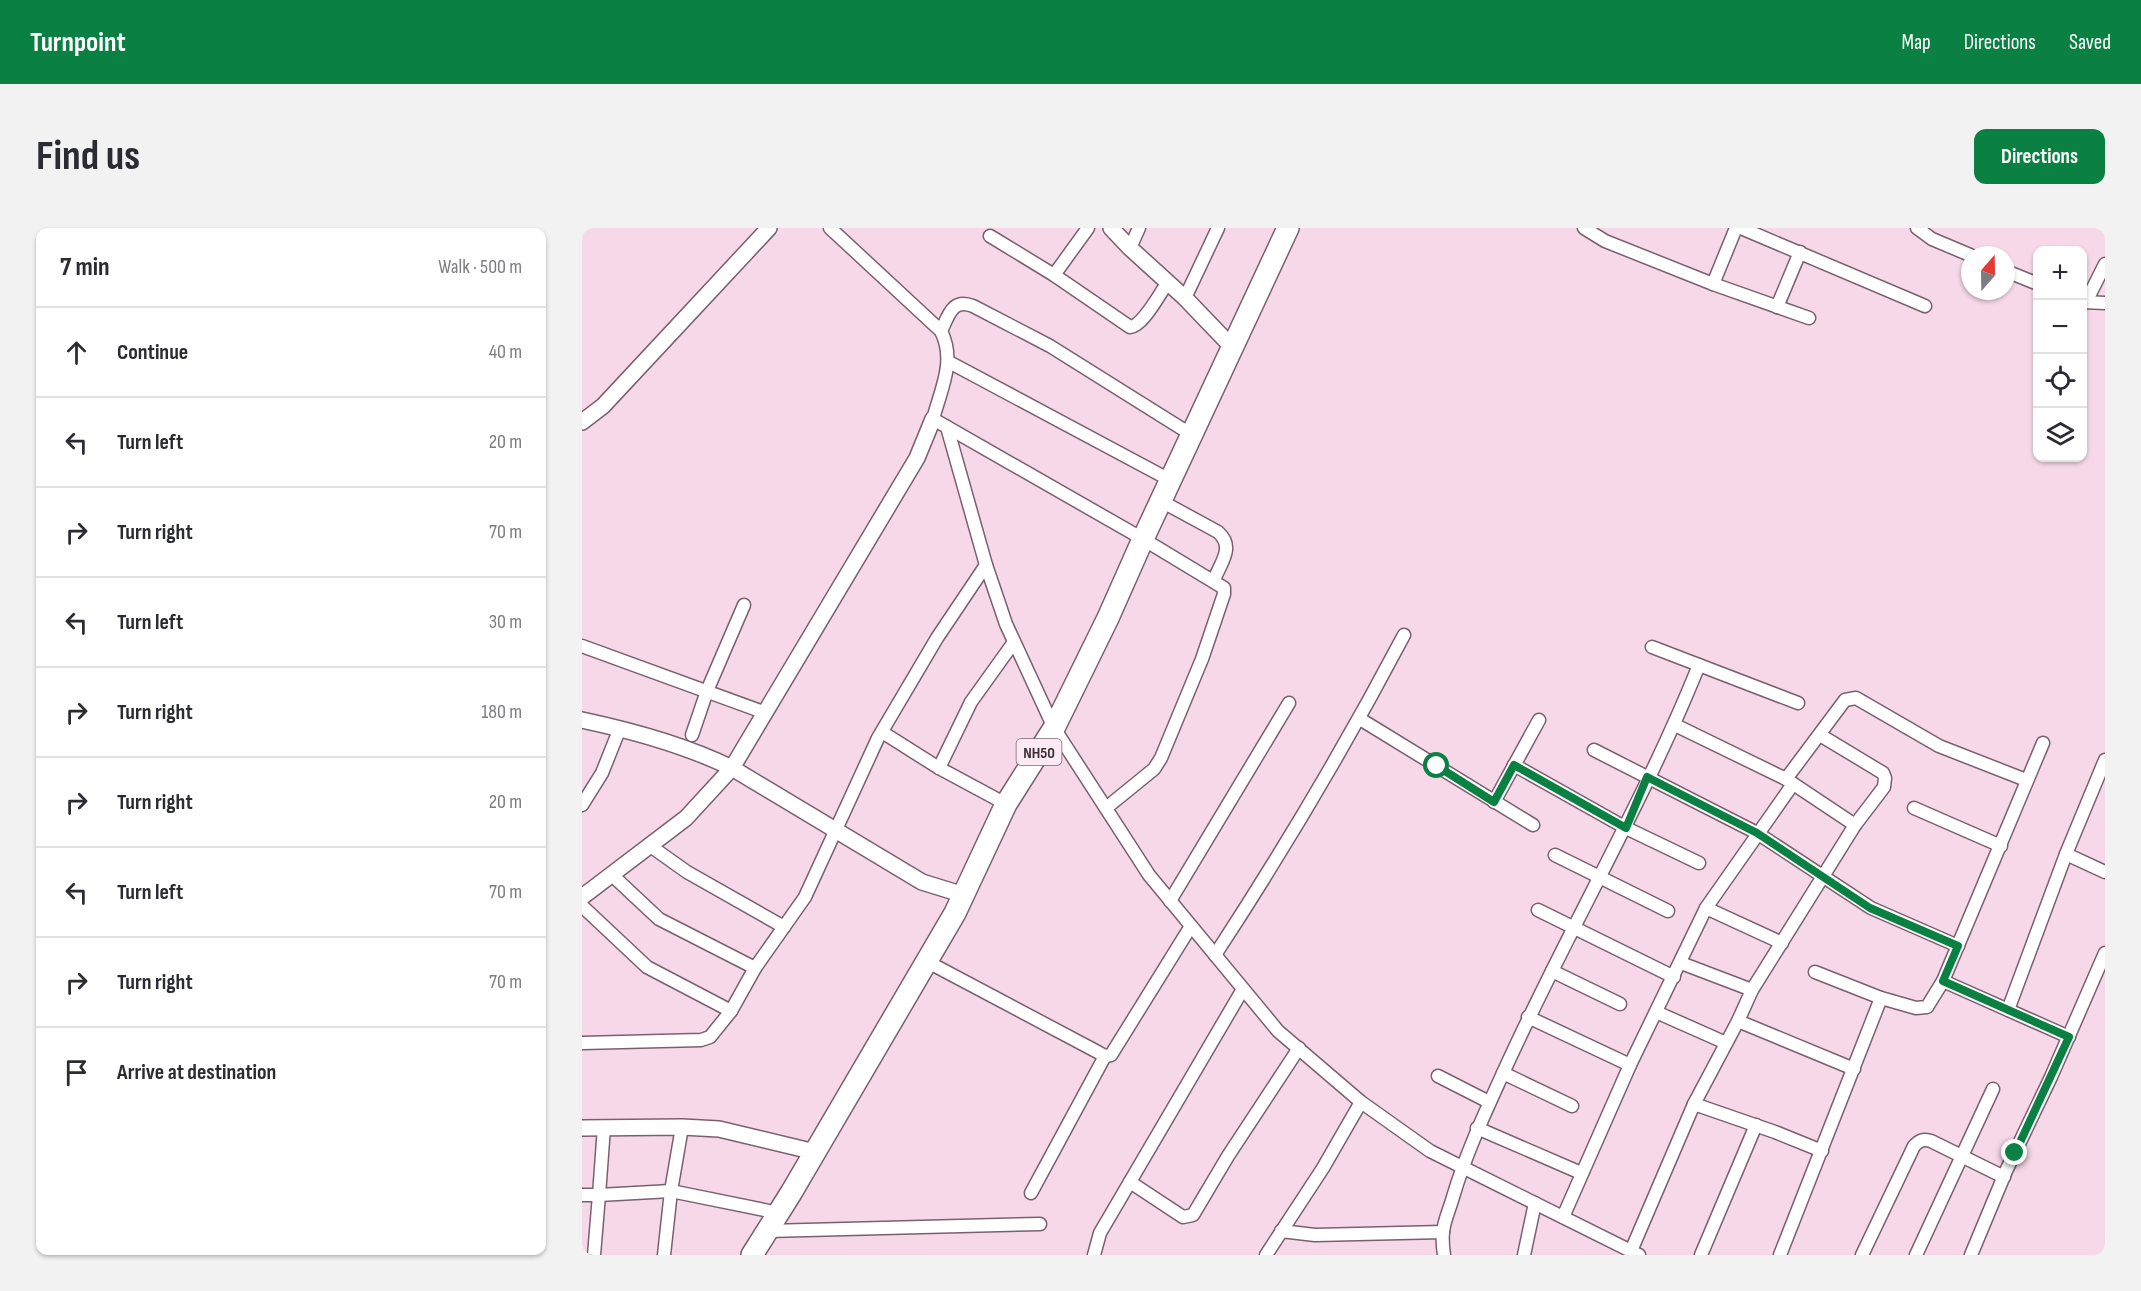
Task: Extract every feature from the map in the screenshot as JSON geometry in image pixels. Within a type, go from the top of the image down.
[{"type":"highway","name":"NH50","points":[[752,1255],[926,962],[963,895],[1006,804],[1054,728],[1108,618],[1288,228]]},
{"type":"street","points":[[582,422],[603,406],[769,228]]},
{"type":"street","points":[[582,897],[686,818],[732,768],[940,423],[949,362],[948,350],[941,331],[830,228]]},
{"type":"street","points":[[1054,275],[1088,228]]},
{"type":"street","points":[[1111,228],[1185,298],[1233,348]]},
{"type":"street","points":[[1130,248],[1139,228]]},
{"type":"street","points":[[1185,298],[1218,228]]},
{"type":"street","points":[[1584,228],[1605,241],[1713,284],[1809,318]]},
{"type":"street","points":[[1713,284],[1738,228],[1925,306]]},
{"type":"street","points":[[1917,228],[1932,239],[1961,251]]},
{"type":"street","points":[[990,236],[1054,275],[1126,325],[1134,327],[1140,322],[1168,282]]},
{"type":"street","points":[[1777,307],[1800,252]]},
{"type":"street","points":[[2085,300],[2105,264]]},
{"type":"street","points":[[2015,275],[2033,282]]},
{"type":"street","points":[[2087,302],[2105,303]]},
{"type":"street","points":[[941,331],[954,306],[960,303],[973,306],[1050,346],[1192,435]]},
{"type":"street","points":[[949,362],[1170,480]]},
{"type":"street","points":[[940,423],[1214,580],[1224,588],[1202,659],[1166,749],[1154,769],[1106,808]]},
{"type":"street","points":[[940,423],[986,565],[1014,642],[1054,728],[1149,874],[1278,1031],[1361,1102],[1430,1151],[1635,1253],[1694,1104],[1738,1022],[1752,990],[1855,825],[1884,787],[1883,773],[1820,735]]},
{"type":"street","points":[[1161,501],[1225,538],[1226,550],[1214,580]]},
{"type":"street","points":[[582,1043],[701,1040],[710,1037],[731,1011],[755,968],[805,897],[882,732],[937,638],[986,565]]},
{"type":"street","points":[[692,735],[707,691],[744,605]]},
{"type":"street","points":[[1215,955],[1269,872],[1360,719],[1404,635]]},
{"type":"street","points":[[939,768],[971,702],[1014,642]]},
{"type":"street","points":[[582,646],[766,713]]},
{"type":"street","points":[[1652,647],[1798,703]]},
{"type":"street","points":[[1444,1255],[1443,1232],[1462,1167],[1477,1128],[1528,1017],[1626,828],[1647,777],[1675,725],[1699,665]]},
{"type":"street","points":[[1563,1217],[1630,1065],[1706,908],[1845,700],[1856,699],[1939,746],[2026,780]]},
{"type":"street","points":[[1170,901],[1289,703]]},
{"type":"street","points":[[1360,719],[1533,825]]},
{"type":"street","points":[[582,720],[620,728],[700,753],[732,768],[922,882],[963,895]]},
{"type":"street","points":[[1494,802],[1539,720]]},
{"type":"street","points":[[1675,725],[1789,781],[1855,825]]},
{"type":"street","points":[[582,805],[602,773],[620,728]]},
{"type":"street","points":[[882,732],[939,768],[1006,804]]},
{"type":"street","points":[[1815,972],[1881,998],[1916,1008],[1928,1007],[1943,981],[2043,743]]},
{"type":"street","points":[[1594,750],[1757,833],[1870,908],[1958,946]]},
{"type":"street","points":[[2008,1010],[2066,854],[2105,760]]},
{"type":"street","points":[[1514,765],[1626,828],[1699,863]]},
{"type":"street","points":[[1914,808],[2001,846]]},
{"type":"street","points":[[649,845],[687,872],[784,927]]},
{"type":"street","points":[[2066,854],[2105,872]]},
{"type":"street","points":[[1555,855],[1668,911]]},
{"type":"street","points":[[612,875],[659,919],[755,968]]},
{"type":"street","points":[[582,906],[647,967],[731,1011]]},
{"type":"street","points":[[1706,908],[1782,943]]},
{"type":"street","points":[[1538,910],[1674,977]]},
{"type":"street","points":[[926,962],[1105,1056],[1111,1055],[1118,1047],[1191,926]]},
{"type":"street","points":[[1971,1255],[2105,953]]},
{"type":"street","points":[[1681,963],[1752,990]]},
{"type":"street","points":[[1552,970],[1620,1005]]},
{"type":"street","points":[[1943,981],[2069,1037]]},
{"type":"street","points":[[1094,1255],[1100,1233],[1243,989]]},
{"type":"street","points":[[1780,1255],[1881,998]]},
{"type":"street","points":[[1656,1012],[1726,1043]]},
{"type":"street","points":[[1528,1017],[1630,1065]]},
{"type":"street","points":[[1738,1022],[1854,1069]]},
{"type":"street","points":[[1130,1182],[1183,1217],[1194,1215],[1228,1156],[1299,1048]]},
{"type":"street","points":[[1031,1193],[1105,1056]]},
{"type":"street","points":[[1503,1073],[1572,1106]]},
{"type":"street","points":[[1438,1076],[1489,1102]]},
{"type":"street","points":[[1917,1255],[1993,1089]]},
{"type":"street","points":[[1266,1255],[1323,1168],[1361,1102]]},
{"type":"street","points":[[1694,1104],[1822,1151]]},
{"type":"street","points":[[1701,1255],[1756,1125]]},
{"type":"street","points":[[594,1255],[604,1127]]},
{"type":"street","points":[[664,1255],[671,1191],[682,1127]]},
{"type":"street","points":[[582,1128],[719,1129],[814,1152]]},
{"type":"street","points":[[1477,1128],[1581,1173]]},
{"type":"street","points":[[1862,1255],[1914,1146],[1923,1140],[1931,1141],[2004,1177]]},
{"type":"street","points":[[582,1195],[671,1191],[773,1222],[1040,1224]]},
{"type":"street","points":[[1524,1255],[1535,1203]]},
{"type":"street","points":[[1281,1232],[1315,1235],[1443,1232]]},
{"type":"route","points":[[1437,766],[1494,802],[1514,765],[1626,828],[1647,777],[1757,833],[1870,908],[1958,946],[1943,981],[2069,1037],[2015,1153]]}]
